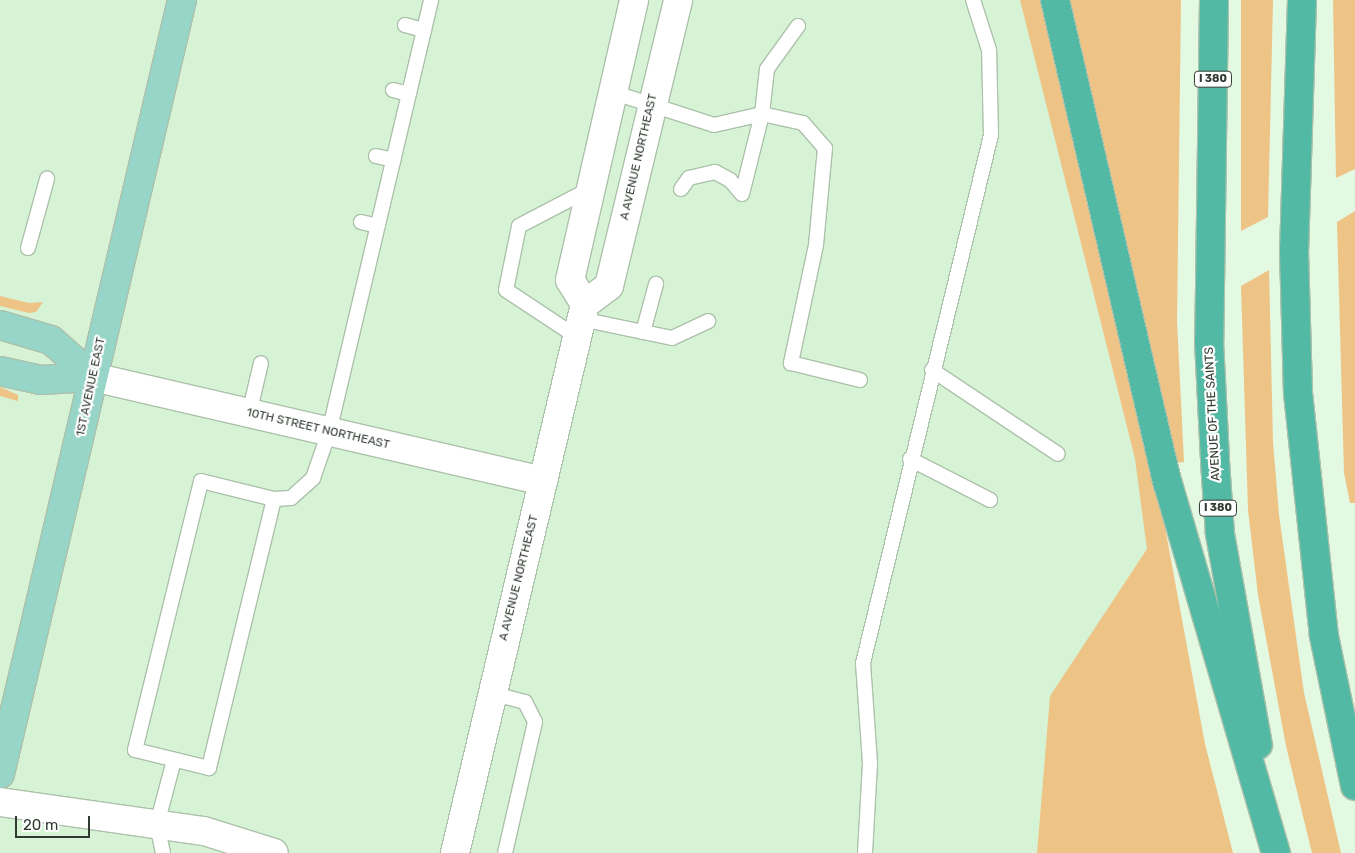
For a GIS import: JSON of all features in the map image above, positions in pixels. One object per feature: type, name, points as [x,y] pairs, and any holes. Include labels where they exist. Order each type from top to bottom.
[{"type":"highway","points":[[1055,0],[1168,484],[1276,853]]},
{"type":"highway","name":"AVENUE OF THE SAINTS","points":[[1214,0],[1209,341],[1220,534],[1276,853]]},
{"type":"highway","points":[[1302,0],[1294,250],[1298,393],[1324,636],[1355,786]]},
{"type":"main road","name":"1ST AVENUE EAST","points":[[0,774],[182,0]]},
{"type":"main road","points":[[0,325],[51,340],[93,378]]},
{"type":"main road","points":[[0,371],[41,380],[93,378]]},
{"type":"street","points":[[581,320],[570,280],[634,0]]},
{"type":"street","name":"A AVENUE NORTHEAST","points":[[455,853],[491,692],[581,320],[608,286],[678,0]]},
{"type":"street","name":"10TH STREET NORTHEAST","points":[[93,378],[543,481]]},
{"type":"street","points":[[0,802],[204,831],[274,853]]},
{"type":"lane","points":[[274,499],[209,768],[135,750],[201,481],[274,499],[291,498],[313,478],[329,432],[431,0]]},
{"type":"lane","points":[[866,853],[870,763],[864,663],[910,459],[991,135],[989,50],[973,0]]},
{"type":"lane","points":[[405,25],[424,30]]},
{"type":"lane","points":[[681,189],[690,178],[715,172],[730,180],[742,194],[762,114],[767,69],[798,26]]},
{"type":"lane","points":[[393,90],[409,94]]},
{"type":"lane","points":[[612,92],[714,125],[762,114],[803,123],[826,148],[816,246],[791,363],[860,380]]},
{"type":"lane","points":[[376,156],[394,160]]},
{"type":"lane","points":[[28,248],[47,179]]},
{"type":"lane","points":[[591,188],[519,226],[506,290],[581,320],[672,338],[708,321]]},
{"type":"lane","points":[[361,222],[378,226]]},
{"type":"lane","points":[[644,332],[656,284]]},
{"type":"lane","points":[[249,414],[261,363]]},
{"type":"lane","points":[[932,370],[1058,454]]},
{"type":"lane","points":[[910,459],[990,500]]},
{"type":"lane","points":[[491,692],[525,702],[535,722],[505,853]]},
{"type":"lane","points":[[163,853],[157,824],[174,760]]},
{"type":"shaded area","points":[[0,0],[1020,0],[1135,459],[1196,853],[0,853]]},
{"type":"shaded area","points":[[1020,0],[1041,0],[1160,500],[1205,744],[1233,853],[1037,853],[1050,696],[1147,549],[1135,459]]},
{"type":"shaded area","points":[[1068,0],[1181,0],[1177,322],[1184,462],[1175,463]]},
{"type":"shaded area","points":[[1241,0],[1273,0],[1268,217],[1241,231]]},
{"type":"shaded area","points":[[1333,0],[1355,0],[1355,169],[1336,178]]},
{"type":"shaded area","points":[[1355,211],[1355,503],[1350,503],[1344,473],[1337,222]]},
{"type":"shaded area","points":[[1269,270],[1273,442],[1279,515],[1304,693],[1341,853],[1312,853],[1286,746],[1258,595],[1248,510],[1241,286]]},
{"type":"shaded area","points":[[0,296],[29,303],[43,302],[36,312],[29,313],[0,306]]},
{"type":"shaded area","points":[[0,387],[18,395],[18,401],[0,396]]}]
